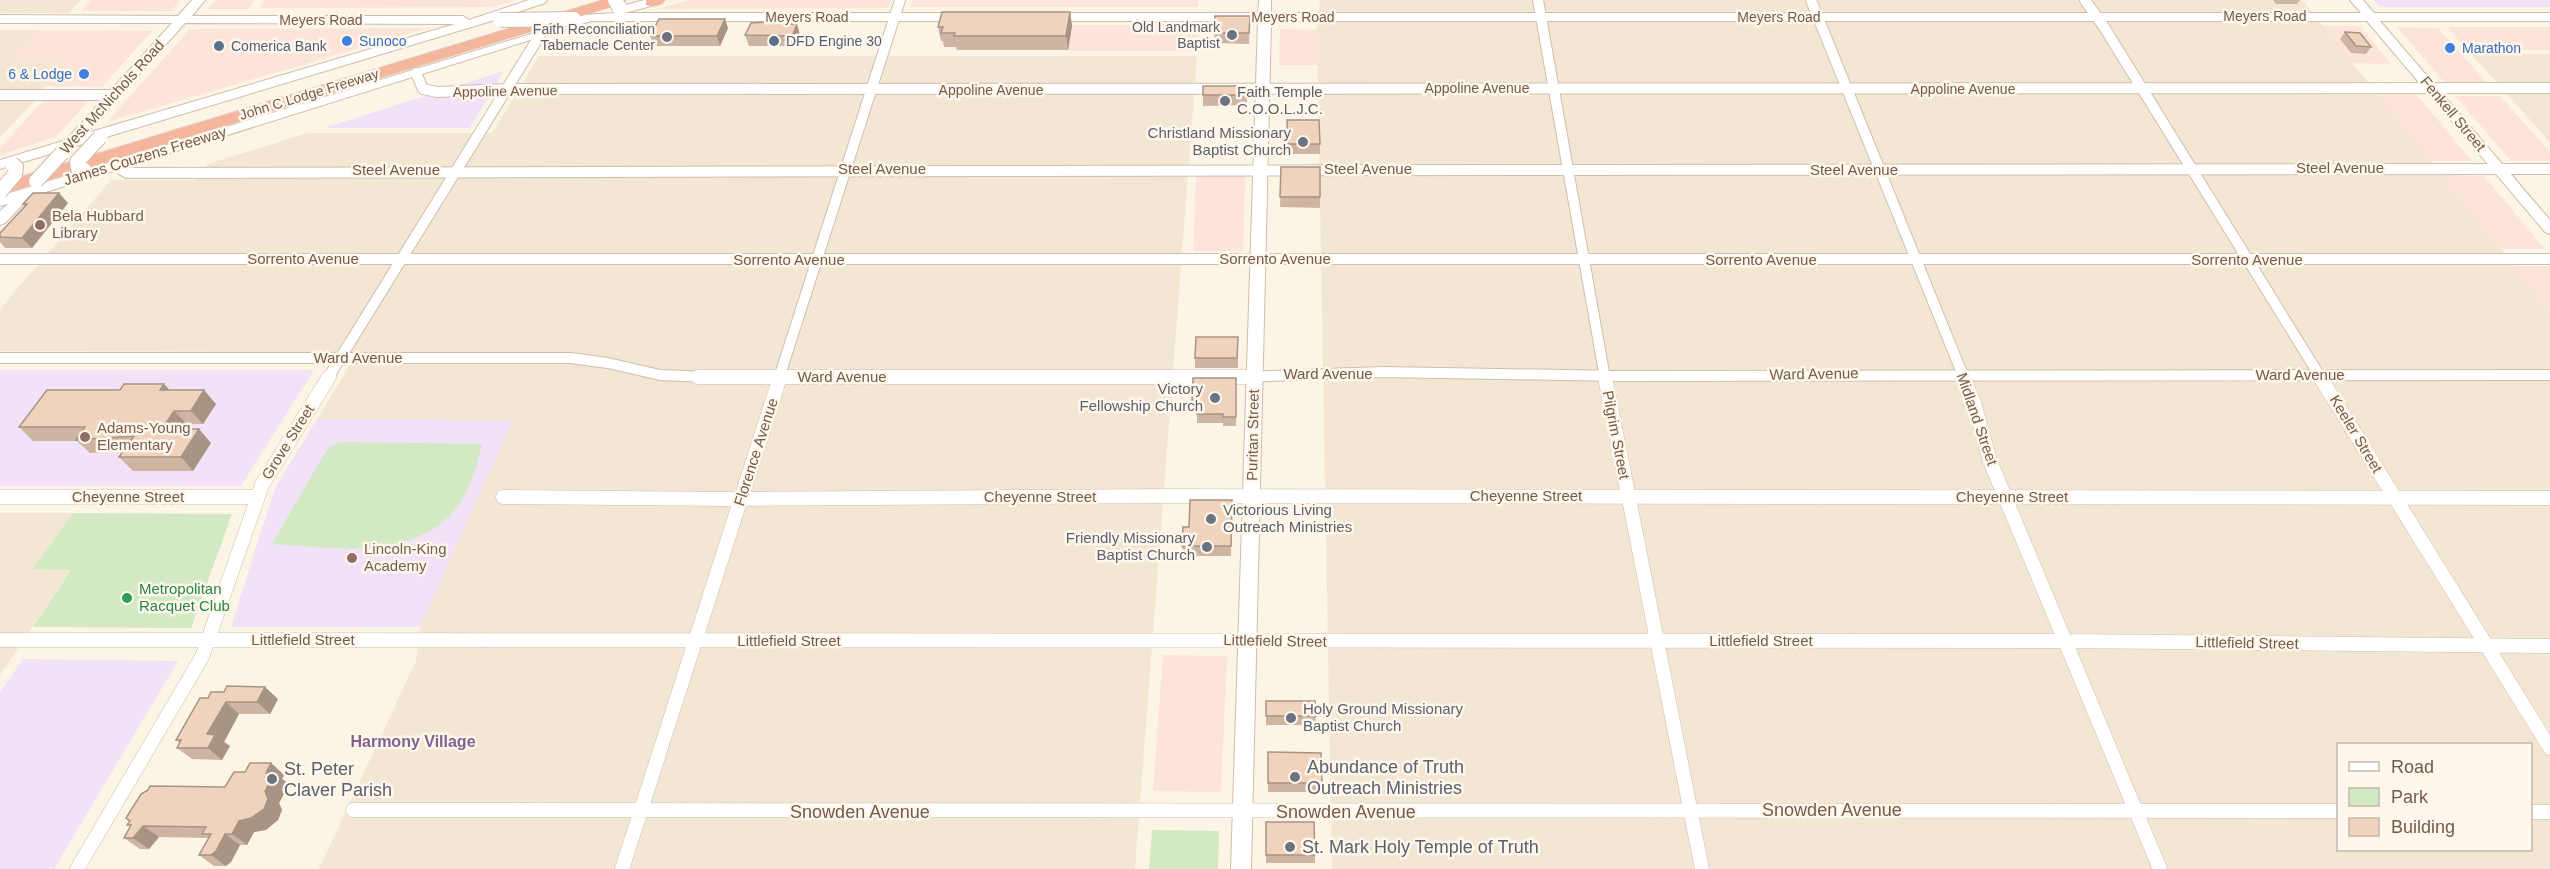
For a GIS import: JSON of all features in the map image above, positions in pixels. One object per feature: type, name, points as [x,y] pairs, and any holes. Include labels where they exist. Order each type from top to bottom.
[{"type":"highway","name":"John C Lodge Freeway","points":[[4,167],[585,0]]},
{"type":"highway","name":"John C Lodge Freeway","points":[[0,190],[619,4]]},
{"type":"street","name":"West McNichols Road","points":[[0,220],[199,0]]},
{"type":"street","points":[[4,167],[66,148],[114,129],[484,20],[541,0]]},
{"type":"street","name":"Florence Avenue","points":[[622,869],[900,0]]},
{"type":"street","name":"Puritan Street","points":[[1241,869],[1264,0]]},
{"type":"street","name":"Pilgrim Street","points":[[1538,0],[1605,376],[1702,869]]},
{"type":"street","name":"Midland Street","points":[[1811,0],[1974,403],[1990,461],[2007,497],[2160,869]]},
{"type":"street","name":"Keeler Street","points":[[2085,0],[2321,375],[2550,748]]},
{"type":"street","name":"Fenkell Street","points":[[2356,0],[2550,229]]},
{"type":"street","points":[[600,17],[619,4],[656,1]]},
{"type":"street","name":"Meyers Road","points":[[1037,17],[2370,15],[2550,17]]},
{"type":"street","name":"James Couzens Freeway","points":[[0,201],[91,170],[121,163],[600,17]]},
{"type":"street","name":"Meyers Road","points":[[0,20],[978,17]]},
{"type":"street","name":"Grove Street","points":[[77,869],[201,660],[262,484],[540,35]]},
{"type":"street","name":"Appoline Avenue","points":[[416,73],[423,89],[428,92],[507,89],[870,91],[2550,88]]},
{"type":"street","points":[[0,95],[114,95]]},
{"type":"street","points":[[91,170],[78,168],[77,162],[100,137],[114,129]]},
{"type":"street","name":"Steel Avenue","points":[[121,163],[122,170],[127,172],[846,169],[1568,171],[2550,169]]},
{"type":"street","points":[[0,190],[15,174],[16,167],[4,167]]},
{"type":"street","name":"Sorrento Avenue","points":[[0,259],[2550,259]]},
{"type":"street","name":"Ward Avenue","points":[[0,358],[572,358],[608,363],[660,375],[780,377],[1255,376],[1331,373],[1605,376],[1961,373],[2550,375]]},
{"type":"street","name":"Cheyenne Street","points":[[502,497],[740,499],[1252,496],[2550,498]]},
{"type":"street","name":"Cheyenne Street","points":[[0,497],[257,497]]},
{"type":"street","name":"Littlefield Street","points":[[0,640],[2066,641],[2550,645]]},
{"type":"street","name":"Snowden Avenue","points":[[353,810],[640,812],[2337,811]]},
{"type":"street","points":[[2532,812],[2550,812]]},
{"type":"shaded area","points":[[0,0],[81,0],[68,13],[0,13]]},
{"type":"shaded area","points":[[91,0],[181,0],[171,11],[81,11]]},
{"type":"shaded area","points":[[216,0],[255,0],[248,9],[208,9]]},
{"type":"shaded area","points":[[266,0],[516,0],[493,7],[259,8]]},
{"type":"shaded area","points":[[690,0],[891,0],[888,8],[658,9]]},
{"type":"shaded area","points":[[912,0],[1198,0],[1198,7],[910,7]]},
{"type":"shaded area","points":[[1320,0],[2302,0],[2550,313],[2550,869],[1332,869],[1317,30]]},
{"type":"shaded area","points":[[2374,0],[2550,0],[2550,7],[2380,7]]},
{"type":"shaded area","points":[[1072,25],[1200,25],[1197,51],[1068,51]]},
{"type":"shaded area","points":[[2322,26],[2360,26],[2391,64],[2352,63]]},
{"type":"shaded area","points":[[2397,27],[2438,28],[2487,83],[2444,82]]},
{"type":"shaded area","points":[[2447,27],[2550,27],[2550,50],[2467,50]]},
{"type":"shaded area","points":[[427,28],[332,56],[107,122],[190,29]]},
{"type":"shaded area","points":[[1280,29],[1317,30],[1318,65],[1279,65]]},
{"type":"shaded area","points":[[0,30],[39,30],[8,61],[68,62],[0,137]]},
{"type":"shaded area","points":[[39,30],[152,31],[102,87],[45,86],[67,62],[7,61]]},
{"type":"shaded area","points":[[2471,54],[2550,54],[2550,142]]},
{"type":"shaded area","points":[[539,56],[1197,56],[1135,869],[319,869],[416,661],[420,627],[513,420],[317,419],[358,352],[0,351],[0,309],[111,180],[195,180],[208,164],[308,133],[492,133]]},
{"type":"shaded area","points":[[504,71],[470,128],[324,128]]},
{"type":"shaded area","points":[[2377,95],[2417,95],[2472,161],[2430,161]]},
{"type":"shaded area","points":[[2455,96],[2500,96],[2550,152],[2550,161],[2511,161]]},
{"type":"shaded area","points":[[44,100],[89,100],[56,137],[0,155],[0,148]]},
{"type":"shaded area","points":[[2442,175],[2484,176],[2545,249],[2501,249]]},
{"type":"shaded area","points":[[1196,176],[1245,176],[1243,251],[1193,251]]},
{"type":"shaded area","points":[[2512,266],[2550,266],[2550,313]]},
{"type":"shaded area","points":[[0,370],[314,370],[241,486],[0,486]]},
{"type":"shaded area","name":"Lincoln-King Academy","points":[[317,419],[513,420],[420,627],[231,627],[275,488]]},
{"type":"shaded area","points":[[0,513],[73,513],[33,569],[71,569],[0,675]]},
{"type":"shaded area","points":[[1163,655],[1227,656],[1221,792],[1153,791]]},
{"type":"shaded area","points":[[23,659],[178,661],[54,869],[0,869],[0,692]]},
{"type":"green space","points":[[338,442],[482,444],[471,482],[460,503],[443,522],[422,535],[399,543],[374,547],[321,548],[272,544],[326,451]]},
{"type":"green space","name":"Metropolitan Racquet Club","points":[[73,513],[232,514],[191,628],[33,627],[71,570],[33,569]]},
{"type":"green space","points":[[1152,830],[1219,831],[1218,869],[1149,869]]},
{"type":"building","points":[[942,12],[1070,12],[1066,36],[954,36],[955,33],[941,33],[943,27],[938,27]]},
{"type":"building","points":[[1215,16],[1250,16],[1249,33],[1214,33]]},
{"type":"building","points":[[659,19],[725,19],[717,36],[650,36]]},
{"type":"building","points":[[786,21],[785,24],[797,24],[792,36],[745,35],[751,23]]},
{"type":"building","points":[[2345,32],[2360,33],[2371,47],[2356,46]]},
{"type":"building","points":[[1203,86],[1247,86],[1247,95],[1203,95]]},
{"type":"building","points":[[1287,120],[1319,120],[1320,144],[1288,144]]},
{"type":"building","points":[[1281,167],[1320,167],[1320,197],[1280,197]]},
{"type":"building","points":[[33,193],[59,193],[22,238],[0,237],[0,233],[27,204],[23,204]]},
{"type":"building","points":[[1196,337],[1238,337],[1237,358],[1195,358]]},
{"type":"building","points":[[1193,378],[1236,378],[1236,417],[1223,417],[1223,414],[1197,414],[1197,399],[1192,400]]},
{"type":"building","points":[[124,384],[164,384],[160,390],[204,390],[191,411],[174,411],[162,429],[199,429],[181,457],[119,457],[134,436],[76,440],[85,427],[19,427],[47,390],[120,390]]},
{"type":"building","points":[[1190,500],[1232,500],[1231,546],[1182,546],[1183,527],[1189,527]]},
{"type":"building","points":[[227,686],[265,687],[257,702],[226,702],[207,734],[215,735],[208,748],[177,748],[181,740],[176,740],[200,698],[208,698],[211,692],[224,692]]},
{"type":"building","points":[[1266,701],[1315,701],[1316,716],[1266,716]]},
{"type":"building","name":"Abundance of Truth Outreach Ministries","points":[[1268,752],[1321,753],[1322,783],[1268,783]]},
{"type":"building","points":[[250,763],[271,763],[266,773],[275,773],[265,791],[268,799],[264,809],[251,818],[239,821],[232,834],[225,834],[216,851],[211,855],[199,855],[211,834],[202,834],[206,827],[143,826],[133,838],[124,838],[131,825],[127,825],[130,821],[126,818],[141,794],[150,786],[225,787],[234,772],[245,772]]},
{"type":"building","name":"St. Mark Holy Temple of Truth","points":[[1266,822],[1314,822],[1315,855],[1266,855]]},
{"type":"place","name":"Old Landmark Baptist","points":[[1232,35]]},
{"type":"place","name":"Faith Reconciliation Tabernacle Center","points":[[667,37]]},
{"type":"place","name":"Sunoco","points":[[347,41]]},
{"type":"place","name":"DFD Engine 30","points":[[774,41]]},
{"type":"place","name":"Comerica Bank","points":[[219,46]]},
{"type":"place","name":"Marathon","points":[[2450,48]]},
{"type":"place","name":"6 & Lodge","points":[[84,74]]},
{"type":"place","name":"Faith Temple C.O.O.L.J.C.","points":[[1225,101]]},
{"type":"place","name":"Christland Missionary Baptist Church","points":[[1303,142]]},
{"type":"place","name":"Bela Hubbard Library","points":[[40,225]]},
{"type":"place","name":"Victory Fellowship Church","points":[[1215,398]]},
{"type":"place","name":"Adams-Young Elementary","points":[[85,437]]},
{"type":"place","name":"Victorious Living Outreach Ministries","points":[[1211,519]]},
{"type":"place","name":"Friendly Missionary Baptist Church","points":[[1207,547]]},
{"type":"place","name":"Lincoln-King Academy","points":[[352,558]]},
{"type":"place","name":"Metropolitan Racquet Club","points":[[127,598]]},
{"type":"place","name":"Holy Ground Missionary Baptist Church","points":[[1291,718]]},
{"type":"place","name":"Abundance of Truth Outreach Ministries","points":[[1295,777]]},
{"type":"place","name":"St. Peter Claver Parish","points":[[272,779]]},
{"type":"place","name":"St. Mark Holy Temple of Truth","points":[[1290,847]]},
{"type":"district","name":"Harmony Village","points":[[413,741]]}]
